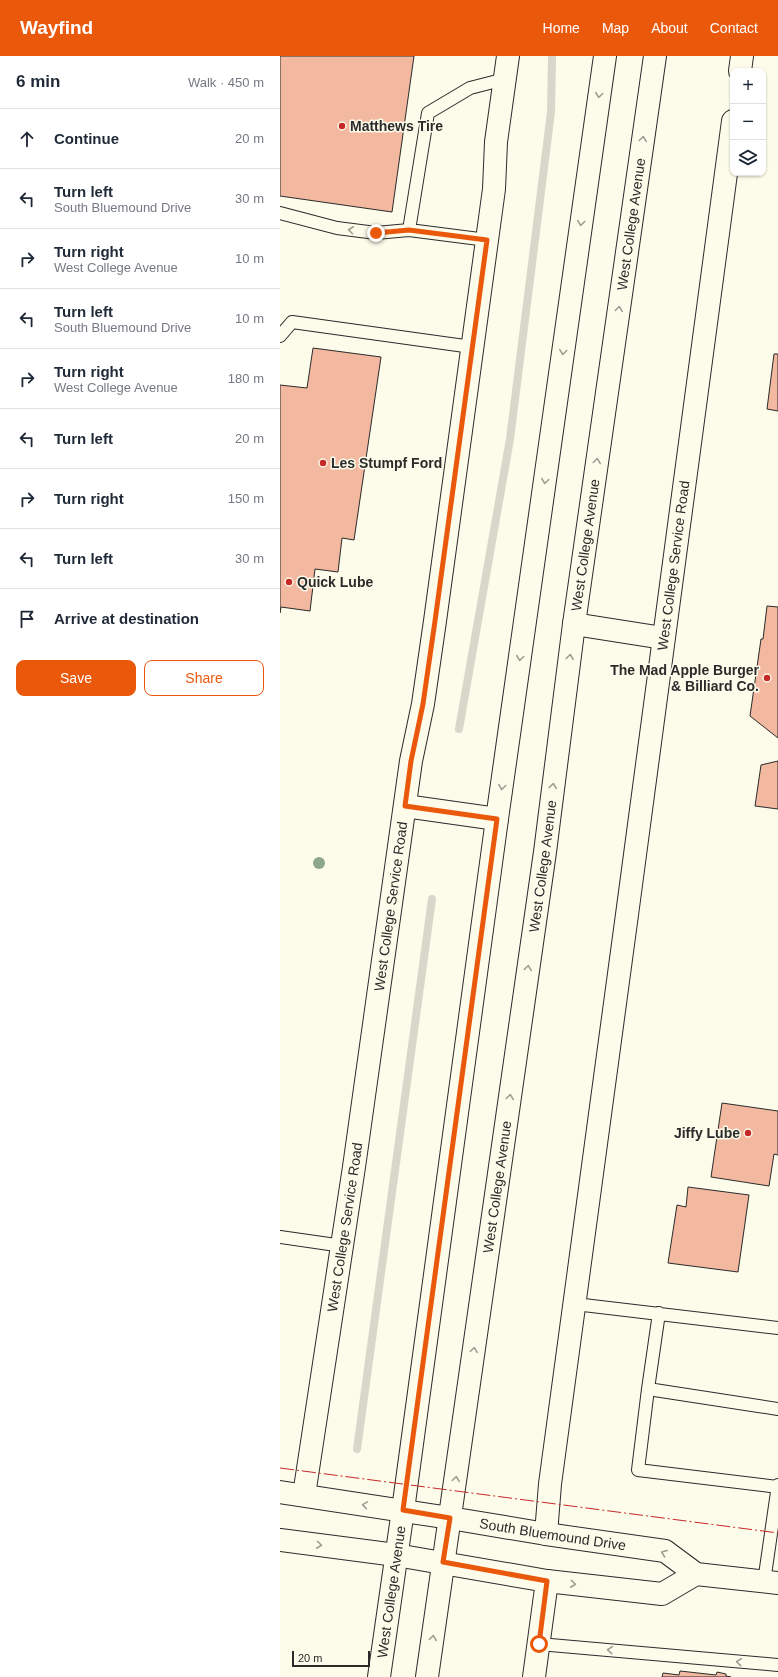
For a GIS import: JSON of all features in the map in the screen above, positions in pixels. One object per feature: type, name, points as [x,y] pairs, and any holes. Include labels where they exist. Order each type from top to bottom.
[{"type":"main road","name":"West College Service Road","points":[[304,1495],[343,1246],[411,761],[423,704],[494,189],[496,142],[508,56]]},
{"type":"main road","name":"West College Avenue","points":[[379,1677],[604,56]]},
{"type":"main road","name":"West College Avenue","points":[[427,1677],[545,852],[574,624],[655,56]]},
{"type":"main road","points":[[740,68],[742,56]]},
{"type":"main road","name":"West College Service Road","points":[[546,1534],[550,1484],[610,1053],[663,638],[730,140]]},
{"type":"main road","points":[[574,624],[663,638]]},
{"type":"main road","points":[[405,806],[497,819]]},
{"type":"main road","name":"South Bluemound Drive","points":[[280,1492],[403,1510],[546,1534],[665,1551],[696,1574],[771,1582]]},
{"type":"main road","points":[[280,1540],[443,1562],[547,1581],[662,1594],[696,1574]]},
{"type":"main road","points":[[534,1677],[547,1581]]},
{"type":"lane","points":[[409,230],[428,113],[470,88],[505,79]]},
{"type":"lane","points":[[280,213],[337,228],[376,233],[409,230],[487,240]]},
{"type":"lane","points":[[280,336],[292,322],[472,347]]},
{"type":"lane","points":[[280,1237],[343,1246]]},
{"type":"lane","points":[[575,1304],[778,1328]]},
{"type":"lane","points":[[659,1313],[638,1470],[778,1486],[771,1582]]},
{"type":"lane","points":[[648,1389],[778,1409]]},
{"type":"lane","points":[[539,1644],[778,1665]]},
{"type":"building","name":"Matthews Tire","points":[[280,56],[414,56],[392,212],[280,196]]},
{"type":"building","name":"Les Stumpf Ford","points":[[313,348],[381,357],[354,540],[342,538],[338,572],[315,569],[310,611],[281,607],[280,613],[280,385],[307,388]]},
{"type":"building","points":[[774,354],[778,354],[778,411],[767,409]]},
{"type":"building","name":"The Mad Apple Burger & Billiard Co.","points":[[767,606],[778,607],[778,738],[750,716]]},
{"type":"building","points":[[778,761],[778,809],[755,806],[761,765]]},
{"type":"building","name":"Jiffy Lube","points":[[722,1103],[778,1111],[778,1155],[774,1154],[769,1186],[711,1177]]},
{"type":"building","points":[[688,1187],[749,1195],[738,1272],[668,1263],[677,1205],[686,1207]]},
{"type":"building","points":[[680,1671],[716,1675],[717,1672],[731,1677],[662,1677],[663,1673],[679,1675]]},
{"type":"waterway","points":[[459,729],[510,439],[551,112],[552,56]]},
{"type":"waterway","points":[[357,1449],[432,899]]},
{"type":"power","points":[[280,1468],[778,1533]]},
{"type":"place","name":"Matthews Tire","points":[[342,126]]},
{"type":"place","name":"Les Stumpf Ford","points":[[323,463]]},
{"type":"place","name":"Quick Lube","points":[[289,582]]},
{"type":"place","name":"The Mad Apple Burger & Billiard Co.","points":[[767,678]]},
{"type":"place","name":"Jiffy Lube","points":[[748,1133]]},
{"type":"route","points":[[376,233],[409,230],[487,240],[423,704],[411,761],[405,806],[497,819],[403,1510],[450,1518],[443,1562],[547,1581],[539,1644]]}]
